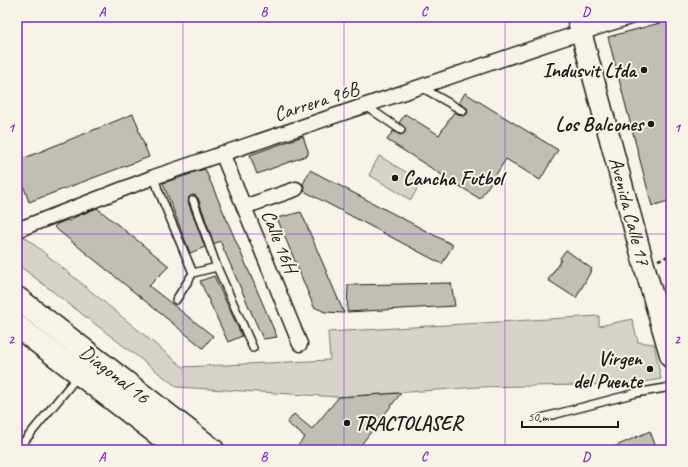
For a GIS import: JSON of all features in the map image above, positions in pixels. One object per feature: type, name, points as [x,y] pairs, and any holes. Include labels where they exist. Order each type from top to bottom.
[{"type":"main road","name":"Avenida Calle 17","points":[[579,25],[644,265],[663,320],[671,358]]},
{"type":"main road","name":"Diagonal 16","points":[[17,298],[213,450]]},
{"type":"main road","name":"Diagonal 16","points":[[17,326],[80,374],[170,448]]},
{"type":"street","name":"Carrera 96B","points":[[17,230],[154,177],[421,87],[579,25],[630,17]]},
{"type":"street","name":"Calle 16H","points":[[222,153],[300,344]]},
{"type":"street","points":[[244,206],[296,189]]},
{"type":"lane","points":[[421,87],[462,110]]},
{"type":"lane","points":[[366,106],[401,130]]},
{"type":"lane","points":[[154,177],[193,274]]},
{"type":"lane","points":[[193,200],[217,267],[253,348]]},
{"type":"lane","points":[[176,300],[193,274],[217,267]]},
{"type":"lane","points":[[17,450],[80,374]]},
{"type":"lane","points":[[541,418],[636,393],[671,387]]},
{"type":"path","points":[[656,261],[671,255]]},
{"type":"shaded area","name":"Cancha Futbol","points":[[379,156],[421,181],[411,200],[369,175]]},
{"type":"shaded area","points":[[25,237],[183,367],[330,360],[328,332],[599,316],[599,326],[632,319],[638,342],[654,344],[661,379],[633,384],[478,387],[339,397],[177,387],[17,264],[17,240]]},
{"type":"building","name":"Indusvit Ltda","points":[[671,20],[671,200],[652,206],[608,37]]},
{"type":"building","points":[[465,93],[558,150],[540,180],[506,159],[480,199],[387,140],[393,131],[400,135],[405,132],[405,128],[399,123],[405,114],[439,135],[454,112],[463,116],[467,114],[467,108],[459,103]]},
{"type":"building","points":[[133,114],[149,157],[29,202],[20,176],[17,177],[17,161]]},
{"type":"building","points":[[303,136],[308,155],[257,174],[250,155]]},
{"type":"building","points":[[205,169],[277,337],[263,339],[220,241],[214,244],[198,198],[194,195],[189,197],[188,202],[205,247],[190,253],[163,183]]},
{"type":"building","points":[[310,170],[453,245],[442,264],[304,191],[303,184]]},
{"type":"building","points":[[97,208],[169,266],[149,286],[213,336],[203,348],[54,227],[57,224],[67,220],[69,221]]},
{"type":"building","points":[[301,212],[344,313],[325,312],[314,307],[277,218]]},
{"type":"building","points":[[566,250],[592,269],[576,298],[548,280]]},
{"type":"building","points":[[214,276],[242,336],[228,342],[200,281]]},
{"type":"building","points":[[451,283],[455,306],[347,312],[348,285]]},
{"type":"building","name":"TRACTOLASER","points":[[401,393],[357,450],[294,450],[305,437],[287,423],[294,414],[312,429],[339,397]]},
{"type":"building","points":[[650,431],[657,450],[607,450]]},
{"type":"place","name":"Indusvit Ltda","points":[[644,70]]},
{"type":"place","name":"Los Balcones","points":[[651,124]]},
{"type":"place","name":"Cancha Futbol","points":[[395,178]]},
{"type":"place","name":"Virgen del Puente","points":[[650,369]]},
{"type":"place","name":"TRACTOLASER","points":[[347,423]]}]
